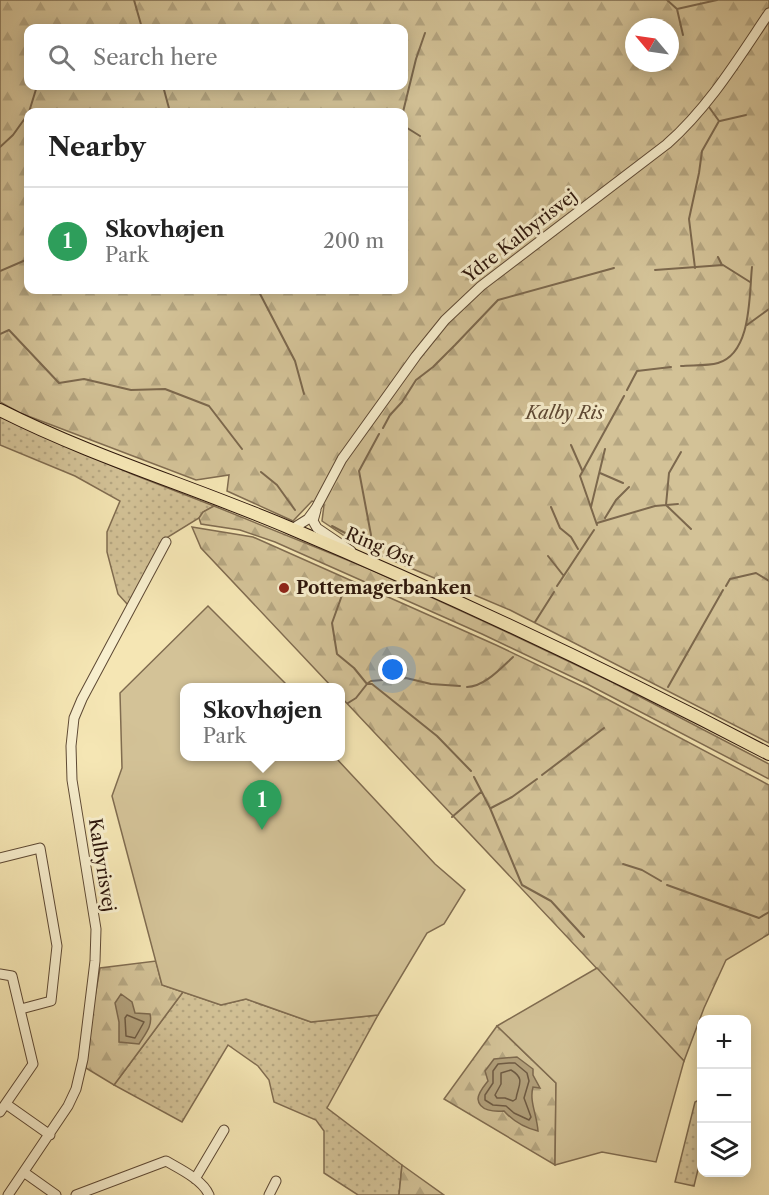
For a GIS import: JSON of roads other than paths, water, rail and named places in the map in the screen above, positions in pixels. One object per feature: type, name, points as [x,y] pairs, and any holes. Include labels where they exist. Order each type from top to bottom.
[{"type":"main road","name":"Ring Øst","points":[[0,410],[78,446],[292,529],[517,628],[769,754]]},
{"type":"street","name":"Ydre Kalbyrisvej","points":[[292,529],[308,519],[348,451],[416,356],[445,320],[481,286],[684,130],[715,92],[769,13]]},
{"type":"street","points":[[316,508],[313,521],[317,528],[342,543],[358,557]]},
{"type":"street","name":"Kalbyrisvej","points":[[8,1195],[68,1106],[76,1089],[80,1072],[95,961],[96,929],[72,780],[71,746],[74,718],[166,542]]},
{"type":"street","points":[[0,858],[40,848],[57,946],[51,1001],[21,1009]]},
{"type":"street","points":[[0,974],[12,976],[33,1064],[3,1108],[50,1135]]},
{"type":"street","points":[[195,1179],[224,1130]]},
{"type":"street","points":[[76,1195],[166,1161],[195,1179],[206,1188],[208,1195]]},
{"type":"street","points":[[25,1173],[56,1195]]},
{"type":"street","points":[[269,1195],[276,1181]]},
{"type":"water","points":[[121,994],[132,1002],[135,1013],[150,1014],[149,1026],[139,1044],[119,1042],[119,1022],[115,1003]]},
{"type":"water","points":[[517,1057],[533,1069],[533,1075],[540,1088],[533,1087],[532,1092],[538,1131],[520,1124],[504,1111],[488,1110],[479,1103],[479,1094],[488,1081],[485,1071],[494,1059]]},
{"type":"waterway","points":[[134,0],[141,24]]},
{"type":"waterway","points":[[667,0],[677,9],[683,35]]},
{"type":"waterway","points":[[677,9],[717,0]]},
{"type":"waterway","points":[[404,108],[425,33]]},
{"type":"waterway","points":[[30,108],[36,90]]},
{"type":"waterway","points":[[164,90],[169,108]]},
{"type":"waterway","points":[[695,268],[689,219],[702,151],[719,121],[709,107]]},
{"type":"waterway","points":[[720,121],[746,115]]},
{"type":"waterway","points":[[0,147],[13,135],[24,120]]},
{"type":"waterway","points":[[408,128],[420,136]]},
{"type":"waterway","points":[[718,257],[722,265]]},
{"type":"waterway","points":[[0,271],[24,261]]},
{"type":"waterway","points":[[655,270],[723,265],[750,282]]},
{"type":"waterway","points":[[681,366],[718,363],[729,357],[737,348],[747,322],[752,267]]},
{"type":"waterway","points":[[383,428],[416,380],[433,367],[498,300],[614,268]]},
{"type":"waterway","points":[[260,294],[295,361],[304,394]]},
{"type":"waterway","points":[[747,325],[769,309]]},
{"type":"waterway","points":[[0,334],[9,330],[59,383],[84,379],[131,390],[165,389],[209,406],[242,449]]},
{"type":"waterway","points":[[627,390],[637,371],[671,367]]},
{"type":"waterway","points":[[597,525],[580,476],[624,396]]},
{"type":"waterway","points":[[366,547],[371,535],[359,471],[379,434]]},
{"type":"waterway","points":[[571,445],[582,470]]},
{"type":"waterway","points":[[591,507],[605,449]]},
{"type":"waterway","points":[[681,452],[669,473],[666,505],[691,529]]},
{"type":"waterway","points":[[261,472],[277,485],[295,510]]},
{"type":"waterway","points":[[600,473],[623,483]]},
{"type":"waterway","points":[[605,518],[616,500],[629,487]]},
{"type":"waterway","points":[[597,523],[655,506],[678,504]]},
{"type":"waterway","points":[[551,507],[560,528],[571,537],[578,549]]},
{"type":"waterway","points":[[332,526],[366,544]]},
{"type":"waterway","points":[[557,586],[594,530]]},
{"type":"waterway","points":[[548,556],[563,575]]},
{"type":"waterway","points":[[726,586],[730,579],[756,573],[769,581]]},
{"type":"waterway","points":[[346,584],[332,623],[337,654],[354,668],[367,684],[356,698],[348,703]]},
{"type":"waterway","points":[[668,687],[723,590]]},
{"type":"waterway","points":[[535,622],[554,592]]},
{"type":"waterway","points":[[467,687],[480,684],[513,657]]},
{"type":"waterway","points":[[368,683],[406,678],[431,684],[460,686]]},
{"type":"waterway","points":[[367,684],[372,684],[437,736],[471,771]]},
{"type":"waterway","points":[[542,775],[604,728]]},
{"type":"waterway","points":[[474,777],[490,808],[522,885],[551,901],[584,937]]},
{"type":"waterway","points":[[491,808],[512,797],[537,779]]},
{"type":"waterway","points":[[452,817],[481,792]]},
{"type":"waterway","points":[[623,864],[642,870],[661,881]]},
{"type":"waterway","points":[[667,885],[759,918],[769,912]]},
{"type":"place","name":"Pottemagerbanken","points":[[284,588]]},
{"type":"place","name":"Skovhøjen","points":[[262,830]]},
{"type":"park label","name":"Kalby Ris","points":[[565,413]]}]
